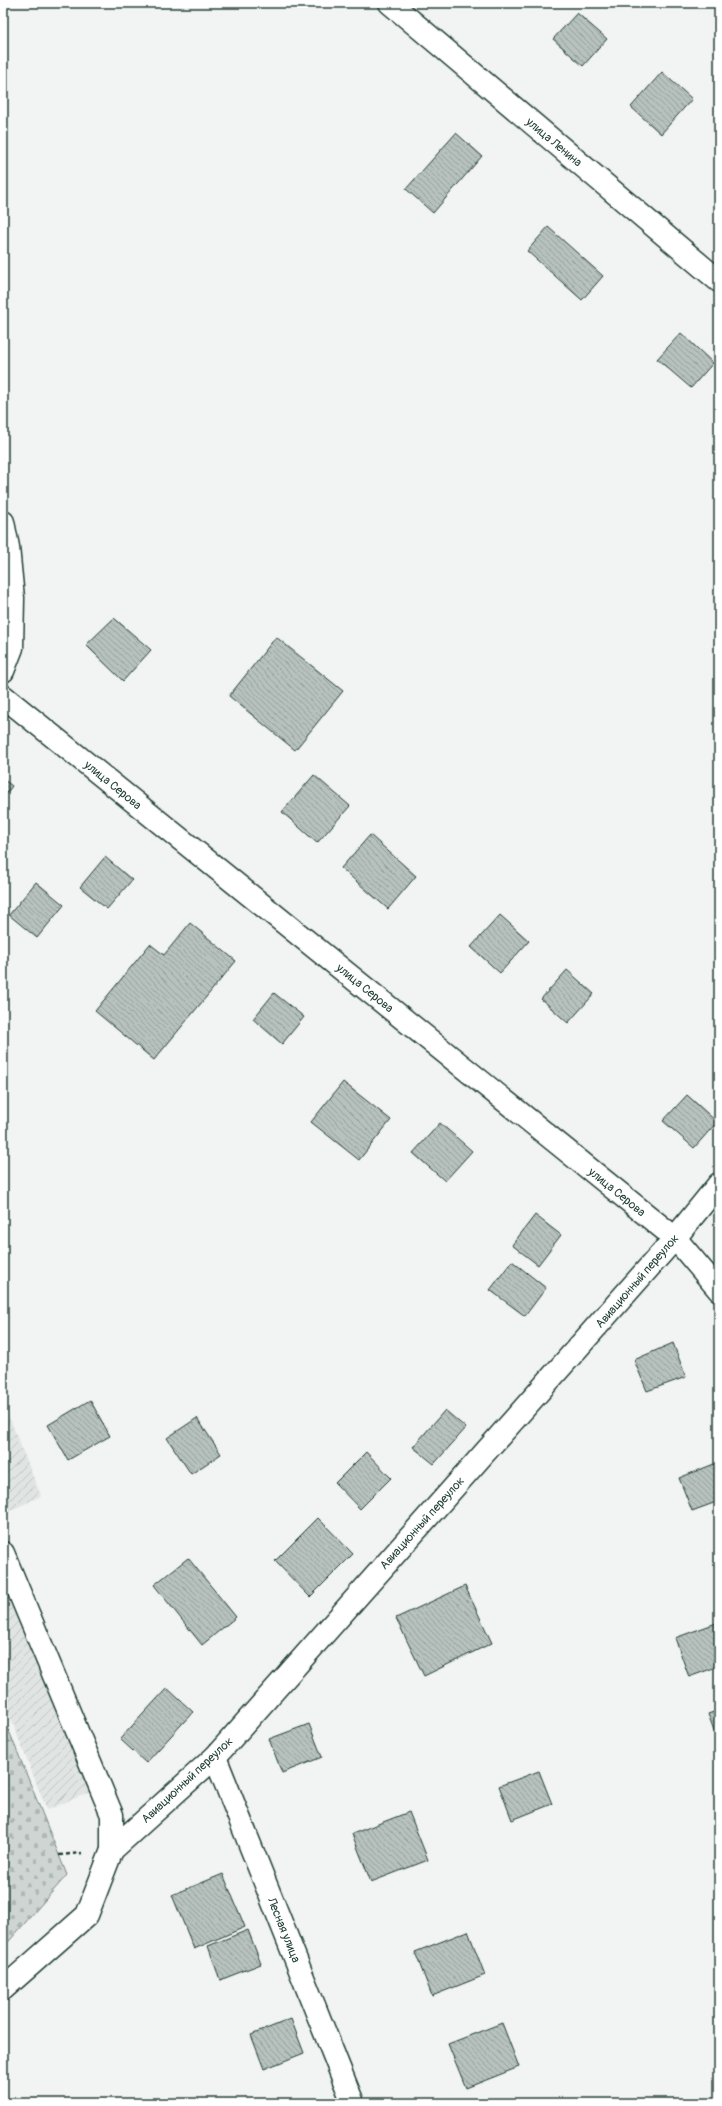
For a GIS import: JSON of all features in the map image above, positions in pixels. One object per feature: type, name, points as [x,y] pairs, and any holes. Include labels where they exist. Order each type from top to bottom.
[{"type":"street","name":"улица Ленина","points":[[390,3],[719,281]]},
{"type":"street","points":[[3,522],[5,548],[13,598],[12,648],[3,671]]},
{"type":"street","name":"улица Серова","points":[[3,696],[675,1238],[719,1290]]},
{"type":"street","name":"Авиационный переулок","points":[[112,1850],[215,1757],[675,1238],[719,1184]]},
{"type":"street","points":[[3,1553],[112,1815],[112,1850],[87,1915],[3,1989]]},
{"type":"street","name":"Лесная улица","points":[[215,1757],[353,2103]]},
{"type":"shaded area","points":[[3,1402],[41,1496],[3,1514]]},
{"type":"shaded area","points":[[3,1581],[90,1792],[47,1810],[3,1699]]},
{"type":"green space","points":[[3,1716],[67,1875],[3,1948]]},
{"type":"building","points":[[577,13],[607,39],[583,66],[553,39]]},
{"type":"building","points":[[662,72],[692,99],[661,134],[631,107]]},
{"type":"building","points":[[456,133],[482,156],[433,213],[406,189]]},
{"type":"building","points":[[548,227],[603,276],[582,300],[527,251]]},
{"type":"building","points":[[681,333],[713,363],[691,388],[657,359]]},
{"type":"building","points":[[114,618],[151,650],[123,681],[86,645]]},
{"type":"building","points":[[276,637],[343,691],[295,750],[229,696]]},
{"type":"building","points":[[314,775],[350,806],[317,843],[282,812]]},
{"type":"building","points":[[3,779],[12,786],[3,798]]},
{"type":"building","points":[[370,835],[416,876],[388,909],[341,868]]},
{"type":"building","points":[[105,857],[132,880],[107,909],[80,887]]},
{"type":"building","points":[[36,882],[64,905],[37,938],[9,915]]},
{"type":"building","points":[[500,915],[529,941],[500,973],[471,947]]},
{"type":"building","points":[[190,923],[236,961],[154,1060],[95,1011],[150,944],[164,955]]},
{"type":"building","points":[[567,970],[594,994],[568,1023],[541,999]]},
{"type":"building","points":[[274,993],[304,1017],[282,1044],[253,1019]]},
{"type":"building","points":[[343,1082],[391,1120],[359,1160],[311,1122]]},
{"type":"building","points":[[687,1095],[717,1122],[694,1148],[663,1121]]},
{"type":"building","points":[[440,1123],[472,1151],[445,1181],[413,1153]]},
{"type":"building","points":[[535,1215],[561,1235],[538,1265],[512,1245]]},
{"type":"building","points":[[512,1261],[546,1288],[525,1316],[490,1290]]},
{"type":"building","points":[[673,1343],[686,1377],[647,1391],[634,1360]]},
{"type":"building","points":[[90,1400],[110,1436],[68,1460],[48,1425]]},
{"type":"building","points":[[445,1410],[466,1428],[434,1464],[413,1447]]},
{"type":"building","points":[[197,1418],[221,1454],[191,1474],[167,1438]]},
{"type":"building","points":[[366,1452],[391,1478],[360,1509],[335,1483]]},
{"type":"building","points":[[719,1462],[719,1501],[692,1511],[679,1478]]},
{"type":"building","points":[[318,1518],[353,1554],[310,1597],[275,1561]]},
{"type":"building","points":[[188,1558],[236,1617],[202,1645],[154,1585]]},
{"type":"building","points":[[465,1586],[492,1643],[424,1676],[396,1618]]},
{"type":"building","points":[[719,1622],[719,1666],[689,1677],[675,1638]]},
{"type":"building","points":[[167,1688],[193,1712],[146,1763],[120,1739]]},
{"type":"building","points":[[719,1710],[719,1744],[708,1714]]},
{"type":"building","points":[[309,1724],[322,1757],[282,1773],[269,1739]]},
{"type":"building","points":[[539,1771],[552,1804],[512,1820],[499,1786]]},
{"type":"building","points":[[409,1812],[428,1860],[371,1882],[352,1834]]},
{"type":"building","points":[[223,1874],[245,1927],[194,1949],[172,1895]]},
{"type":"building","points":[[248,1930],[261,1964],[220,1980],[208,1946]]},
{"type":"building","points":[[468,1931],[485,1975],[432,1996],[415,1952]]},
{"type":"building","points":[[291,2019],[304,2053],[264,2069],[251,2035]]},
{"type":"building","points":[[502,2023],[519,2067],[466,2088],[448,2044]]}]
